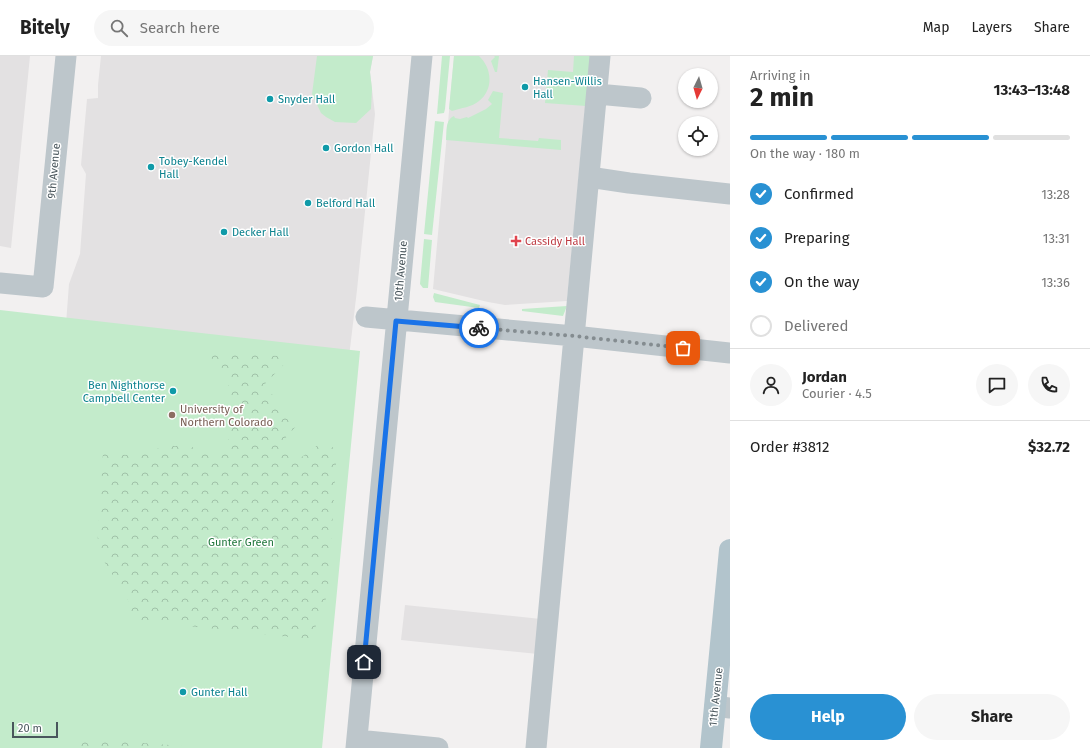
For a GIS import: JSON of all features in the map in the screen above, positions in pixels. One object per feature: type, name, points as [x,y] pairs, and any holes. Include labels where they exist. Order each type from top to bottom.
[{"type":"main road","name":"11th Avenue","points":[[711,748],[722,707],[730,550]]},
{"type":"street","name":"9th Avenue","points":[[0,283],[43,287],[66,56]]},
{"type":"street","name":"10th Avenue","points":[[356,744],[422,56]]},
{"type":"street","points":[[536,748],[600,56]]},
{"type":"street","points":[[597,94],[641,98]]},
{"type":"street","points":[[589,177],[637,184],[730,194]]},
{"type":"street","points":[[366,317],[396,321],[574,336],[730,353]]},
{"type":"street","points":[[356,744],[438,748]]},
{"type":"shaded area","points":[[0,56],[30,56],[11,248],[0,246]]},
{"type":"shaded area","points":[[101,56],[373,56],[370,72],[375,114],[346,382],[0,318],[66,324],[69,284],[80,254],[86,174],[81,165],[87,99],[98,98]]},
{"type":"shaded area","points":[[454,56],[590,56],[567,301],[505,305],[433,289]]},
{"type":"shaded area","points":[[405,605],[541,619],[538,654],[401,640]]},
{"type":"green space","points":[[317,56],[373,56],[370,72],[372,89],[371,109],[356,123],[335,122],[321,113],[312,94]]},
{"type":"green space","points":[[442,56],[450,56],[445,109],[444,113],[437,114]]},
{"type":"green space","points":[[454,56],[479,56],[487,66],[490,78],[487,91],[479,101],[470,106],[452,111],[449,109]]},
{"type":"green space","points":[[494,56],[499,56],[497,72],[495,72],[491,61],[495,57]]},
{"type":"green space","points":[[574,56],[590,56],[586,106],[545,103],[548,70],[573,72]]},
{"type":"green space","points":[[493,91],[503,93],[499,138],[538,141],[539,138],[561,140],[561,150],[446,140],[449,120],[454,116],[455,118],[460,119],[468,118],[486,109],[492,104],[488,100]]},
{"type":"green space","points":[[435,121],[444,122],[432,235],[424,234]]},
{"type":"green space","points":[[424,239],[432,240],[428,288],[423,288],[420,284]]},
{"type":"green space","points":[[434,293],[480,305],[479,308],[435,302],[433,297]]},
{"type":"green space","points":[[567,306],[563,316],[522,311],[522,309]]},
{"type":"green space","name":"University of Northern Colorado","points":[[0,310],[360,351],[322,748],[0,748]]},
{"type":"green space","name":"Gunter Green","points":[[213,350],[291,357],[264,385],[298,424],[281,443],[295,462],[318,445],[337,448],[328,593],[317,624],[309,639],[131,620],[131,605],[97,550],[103,452],[128,455],[170,446],[189,446],[217,456],[228,443],[230,411],[228,383],[222,368],[210,357]]},
{"type":"green space","points":[[77,738],[209,748],[76,748]]},
{"type":"way so far","points":[[479,328],[574,336],[683,348]]},
{"type":"place","name":"Hansen-Willis Hall","points":[[525,87]]},
{"type":"place","name":"Snyder Hall","points":[[270,99]]},
{"type":"place","name":"Gordon Hall","points":[[326,148]]},
{"type":"place","name":"Tobey-Kendel Hall","points":[[151,167]]},
{"type":"place","name":"Belford Hall","points":[[308,203]]},
{"type":"place","name":"Decker Hall","points":[[224,232]]},
{"type":"place","name":"Cassidy Hall","points":[[516,241]]},
{"type":"place","name":"Ben Nighthorse Campbell Center","points":[[173,391]]},
{"type":"place","name":"University of Northern Colorado","points":[[172,415]]},
{"type":"place","name":"Gunter Hall","points":[[183,692]]},
{"type":"route","points":[[364,662],[396,321],[479,328]]}]
